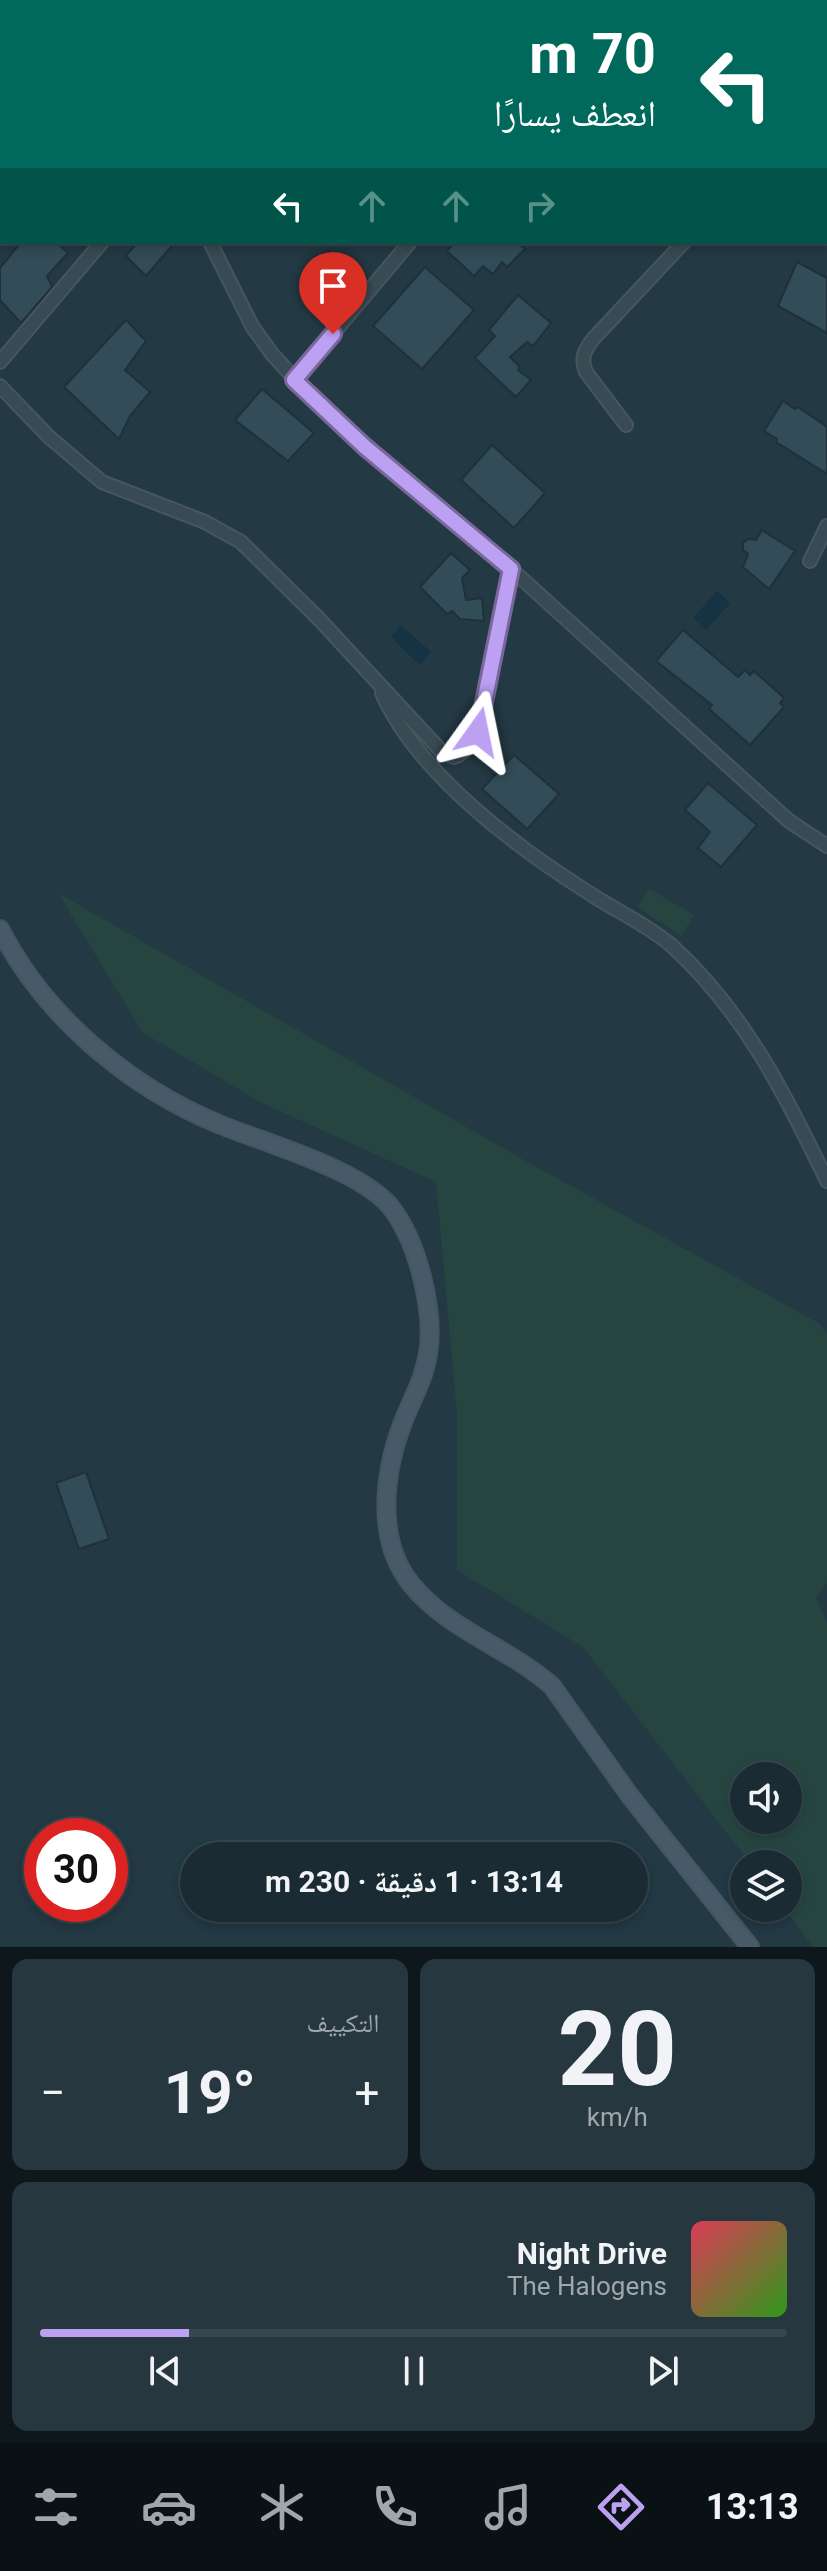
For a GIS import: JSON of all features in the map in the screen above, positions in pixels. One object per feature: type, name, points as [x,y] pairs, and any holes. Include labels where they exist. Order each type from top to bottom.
[{"type":"street","points":[[0,362],[100,244]]},
{"type":"street","points":[[211,244],[252,326],[294,380],[365,447],[511,569],[789,821],[827,846]]},
{"type":"street","points":[[294,380],[408,244]]},
{"type":"street","points":[[626,425],[586,372],[582,363],[584,353],[594,338],[682,244]]},
{"type":"street","points":[[0,386],[49,437],[102,482],[205,522],[241,542],[310,609],[443,753],[454,757],[467,750],[476,739],[481,724],[511,569]]},
{"type":"street","points":[[810,561],[827,526]]},
{"type":"street","points":[[378,683],[398,725],[460,796],[587,892],[653,930],[687,961],[724,1002],[760,1050],[827,1181]]},
{"type":"street","points":[[0,929],[21,966],[47,1000],[110,1059],[150,1088],[192,1113],[355,1179],[384,1198],[395,1212],[421,1275],[429,1334],[429,1353],[423,1378],[403,1422],[390,1464],[386,1491],[387,1520],[400,1568],[447,1618],[537,1673],[552,1686],[630,1796],[750,1947]]},
{"type":"green space","points":[[650,889],[694,915],[681,936],[637,907]]},
{"type":"green space","points":[[58,893],[517,1156],[820,1324],[827,1334],[827,1583],[816,1597],[827,1623],[827,1947],[813,1947],[794,1922],[802,1922],[802,1850],[740,1850],[583,1647],[457,1570],[457,1414],[436,1182],[262,1103],[142,1032]]},
{"type":"water","points":[[717,591],[730,603],[706,630],[693,618]]},
{"type":"water","points":[[401,625],[431,652],[420,665],[391,637]]},
{"type":"building","points":[[19,244],[58,244],[68,253],[47,276],[52,287],[21,323],[0,300],[0,268]]},
{"type":"building","points":[[136,244],[173,244],[146,276],[126,256]]},
{"type":"building","points":[[453,244],[519,244],[525,249],[507,267],[502,262],[493,274],[483,266],[474,276],[447,251]]},
{"type":"building","points":[[797,262],[827,278],[827,333],[778,306]]},
{"type":"building","points":[[425,267],[474,310],[422,369],[373,326]]},
{"type":"building","points":[[518,295],[551,323],[533,346],[527,342],[510,357],[520,367],[518,370],[531,380],[516,397],[475,358],[495,336],[489,330]]},
{"type":"building","points":[[126,320],[146,341],[125,370],[150,392],[130,416],[119,439],[64,387]]},
{"type":"building","points":[[262,389],[314,433],[288,461],[235,420]]},
{"type":"building","points":[[783,401],[795,409],[798,407],[827,427],[827,474],[764,431]]},
{"type":"building","points":[[492,445],[545,493],[514,528],[461,480]]},
{"type":"building","points":[[762,530],[795,551],[769,589],[743,567],[748,554],[743,550],[743,543],[748,539],[756,540]]},
{"type":"building","points":[[451,553],[470,570],[462,578],[466,600],[482,598],[484,621],[460,619],[452,611],[447,614],[420,587]]},
{"type":"building","points":[[683,630],[738,677],[745,670],[750,675],[754,671],[784,698],[780,703],[784,707],[750,745],[709,709],[712,705],[656,661]]},
{"type":"building","points":[[514,755],[559,794],[527,829],[482,789]]},
{"type":"building","points":[[708,783],[757,825],[721,867],[698,848],[710,832],[685,810]]},
{"type":"building","points":[[86,1472],[109,1539],[79,1549],[56,1483]]},
{"type":"route","points":[[333,334],[294,380],[365,447],[511,569],[478,732]]}]
